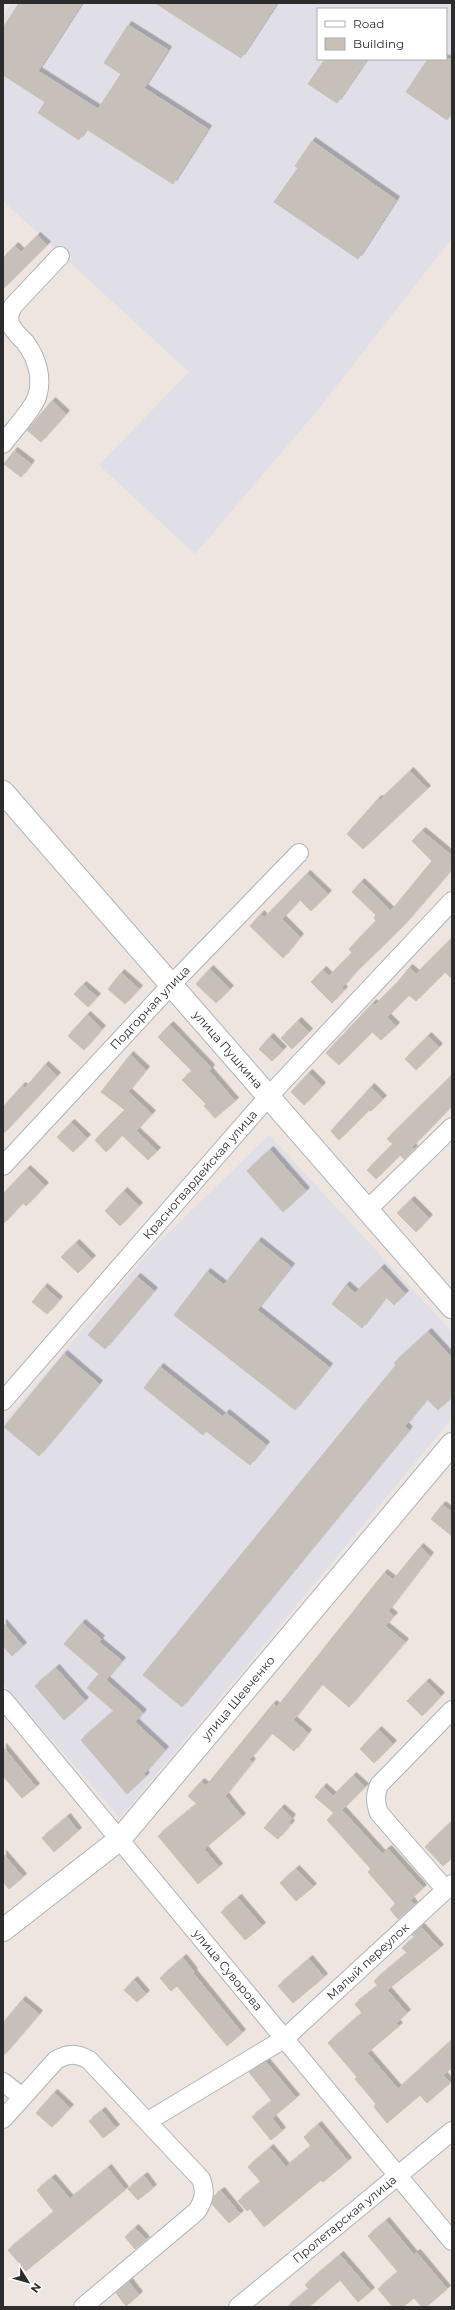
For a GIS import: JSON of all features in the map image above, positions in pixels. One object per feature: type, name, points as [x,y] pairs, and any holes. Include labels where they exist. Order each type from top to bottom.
[{"type":"street","points":[[3,444],[36,399],[40,385],[40,373],[36,362],[26,344],[10,325],[9,316],[13,306],[60,256]]},
{"type":"street","name":"улица Пушкина","points":[[3,792],[172,984],[268,1097],[452,1307]]},
{"type":"street","name":"Подгорная улица","points":[[3,1166],[172,984],[299,853]]},
{"type":"street","name":"Красногвардейская улица","points":[[3,1400],[268,1097],[452,901]]},
{"type":"street","points":[[367,1210],[452,1127]]},
{"type":"street","name":"улица Шевченко","points":[[3,1930],[120,1839],[452,1444]]},
{"type":"street","name":"улица Суворова","points":[[3,1699],[452,2242]]},
{"type":"street","points":[[449,1887],[379,1813],[375,1803],[379,1785],[452,1710]]},
{"type":"street","name":"Малый переулок","points":[[148,2121],[284,2039],[449,1887]]},
{"type":"street","points":[[3,2118],[21,2096],[56,2060],[67,2054],[79,2054],[89,2060],[201,2179],[204,2189],[204,2201],[197,2211],[83,2307]]},
{"type":"street","points":[[3,2082],[21,2096]]},
{"type":"street","name":"Пролетарская улица","points":[[238,2307],[452,2131]]},
{"type":"shaded area","points":[[12,3],[452,3],[452,238],[317,411],[195,554],[99,465],[189,372],[3,201],[3,17]]},
{"type":"shaded area","points":[[269,1135],[452,1332],[452,1418],[120,1818],[3,1684],[3,1423],[151,1250]]},
{"type":"building","points":[[19,3],[82,3],[38,71],[98,109],[121,74],[104,63],[128,25],[168,50],[144,88],[208,129],[173,184],[86,129],[79,140],[38,113],[45,102],[3,75],[3,28]]},
{"type":"building","points":[[155,3],[277,3],[241,58]]},
{"type":"building","points":[[452,59],[452,113],[447,120],[406,92],[427,60]]},
{"type":"building","points":[[324,60],[366,60],[337,103],[308,84]]},
{"type":"building","points":[[312,141],[396,200],[358,259],[274,202],[298,168],[295,166]]},
{"type":"building","points":[[37,236],[47,245],[3,289],[3,258],[15,246],[21,252]]},
{"type":"building","points":[[52,401],[66,414],[41,442],[27,430]]},
{"type":"building","points":[[14,451],[31,464],[21,477],[4,464]]},
{"type":"building","points":[[410,771],[427,789],[363,849],[347,834],[378,799],[380,800]]},
{"type":"building","points":[[422,831],[452,856],[452,869],[404,925],[353,975],[342,988],[344,990],[332,1003],[311,982],[323,970],[329,976],[352,953],[349,949],[376,921],[374,918],[376,915],[352,892],[361,882],[391,911],[432,861],[412,841]]},
{"type":"building","points":[[307,874],[328,894],[311,911],[300,900],[282,919],[300,937],[283,958],[250,926],[261,914],[264,918]]},
{"type":"building","points":[[452,938],[452,979],[445,972],[416,1001],[409,995],[387,1017],[396,1026],[381,1040],[372,1032],[339,1065],[326,1053],[373,1003],[375,1005],[397,983],[409,968],[416,974]]},
{"type":"building","points":[[210,969],[230,989],[216,1003],[196,984]]},
{"type":"building","points":[[121,973],[139,989],[125,1004],[108,989]]},
{"type":"building","points":[[83,985],[97,997],[88,1007],[74,994]]},
{"type":"building","points":[[87,1015],[102,1029],[84,1050],[68,1036]]},
{"type":"building","points":[[298,1021],[309,1032],[292,1049],[281,1038]]},
{"type":"building","points":[[170,1025],[211,1068],[209,1071],[235,1101],[215,1118],[204,1106],[206,1104],[182,1080],[192,1071],[158,1037]]},
{"type":"building","points":[[428,1036],[439,1047],[416,1070],[405,1059]]},
{"type":"building","points":[[270,1037],[283,1050],[272,1061],[259,1049]]},
{"type":"building","points":[[130,1055],[146,1070],[128,1092],[152,1114],[136,1131],[157,1151],[148,1160],[122,1135],[106,1152],[95,1140],[125,1110],[101,1092]]},
{"type":"building","points":[[45,1065],[57,1076],[3,1134],[3,1107],[22,1086],[25,1088]]},
{"type":"building","points":[[309,1073],[322,1086],[304,1105],[291,1092]]},
{"type":"building","points":[[452,1075],[452,1106],[412,1147],[414,1149],[404,1159],[400,1155],[376,1179],[367,1170],[393,1144],[387,1139]]},
{"type":"building","points":[[371,1087],[383,1099],[371,1111],[369,1110],[339,1140],[331,1131]]},
{"type":"building","points":[[71,1123],[87,1138],[73,1152],[57,1137]]},
{"type":"building","points":[[270,1150],[306,1191],[283,1212],[247,1171]]},
{"type":"building","points":[[27,1169],[45,1186],[26,1206],[23,1203],[3,1224],[3,1194]]},
{"type":"building","points":[[124,1191],[139,1206],[120,1226],[105,1211]]},
{"type":"building","points":[[411,1200],[429,1218],[416,1232],[397,1213]]},
{"type":"building","points":[[258,1241],[291,1267],[257,1310],[329,1367],[295,1410],[174,1315],[207,1272],[224,1285]]},
{"type":"building","points":[[76,1243],[92,1259],[78,1273],[61,1257]]},
{"type":"building","points":[[381,1268],[405,1294],[394,1305],[386,1297],[362,1328],[332,1304],[346,1285],[355,1293]]},
{"type":"building","points":[[137,1277],[154,1291],[105,1349],[88,1335]]},
{"type":"building","points":[[44,1287],[59,1300],[47,1314],[32,1302]]},
{"type":"building","points":[[428,1332],[452,1358],[452,1397],[438,1410],[427,1399],[405,1426],[409,1430],[182,1707],[143,1675],[396,1365],[394,1363]]},
{"type":"building","points":[[64,1354],[99,1384],[39,1456],[4,1427]]},
{"type":"building","points":[[160,1367],[223,1417],[226,1413],[266,1445],[250,1465],[206,1431],[203,1435],[144,1388]]},
{"type":"building","points":[[442,1505],[452,1512],[452,1536],[431,1519]]},
{"type":"building","points":[[420,1547],[430,1556],[388,1611],[394,1616],[385,1626],[405,1642],[349,1707],[322,1684],[293,1720],[308,1733],[294,1751],[272,1733],[249,1760],[252,1762],[225,1796],[242,1817],[204,1849],[219,1867],[198,1884],[158,1836],[197,1804],[188,1796],[201,1782],[206,1786],[273,1704],[277,1707],[384,1573],[393,1580]]},
{"type":"building","points":[[3,1623],[23,1646],[12,1656],[3,1646]]},
{"type":"building","points":[[82,1623],[101,1639],[99,1642],[122,1661],[106,1680],[143,1713],[135,1722],[165,1750],[144,1774],[146,1776],[127,1794],[81,1740],[114,1711],[87,1688],[99,1674],[64,1644]]},
{"type":"building","points":[[56,1668],[85,1701],[64,1720],[35,1686]]},
{"type":"building","points":[[426,1682],[441,1696],[422,1716],[407,1701]]},
{"type":"building","points":[[378,1730],[393,1744],[374,1763],[360,1749]]},
{"type":"building","points":[[3,1747],[36,1787],[22,1798],[3,1776]]},
{"type":"building","points":[[353,1776],[365,1787],[342,1810],[382,1854],[388,1849],[423,1888],[410,1900],[414,1905],[398,1919],[390,1909],[396,1904],[368,1872],[371,1869],[327,1820],[334,1813],[315,1797],[323,1787],[333,1796]]},
{"type":"building","points":[[281,1808],[292,1818],[289,1822],[291,1824],[278,1839],[264,1828]]},
{"type":"building","points":[[67,1817],[78,1831],[54,1852],[42,1838]]},
{"type":"building","points":[[452,1821],[452,1858],[443,1866],[425,1847]]},
{"type":"building","points":[[3,1854],[23,1877],[9,1889],[3,1882]]},
{"type":"building","points":[[296,1869],[313,1887],[296,1901],[280,1883]]},
{"type":"building","points":[[238,1898],[262,1926],[245,1940],[221,1912]]},
{"type":"building","points":[[421,1927],[440,1948],[387,1990],[407,2013],[396,2023],[399,2026],[367,2053],[398,2089],[452,2040],[452,2068],[443,2075],[450,2083],[427,2103],[420,2095],[387,2123],[374,2107],[376,2104],[355,2079],[357,2077],[328,2043],[362,2013],[355,2004],[378,1986],[374,1981],[407,1953],[402,1948],[415,1937],[412,1935]]},
{"type":"building","points":[[183,1958],[194,1972],[193,1973],[242,2033],[227,2046],[177,1986],[171,1991],[160,1978]]},
{"type":"building","points":[[309,1959],[324,1977],[293,2003],[278,1986]]},
{"type":"building","points":[[134,1980],[146,1994],[137,2002],[124,1990]]},
{"type":"building","points":[[22,2000],[39,2014],[3,2056],[3,2023]]},
{"type":"building","points":[[266,2062],[296,2098],[272,2118],[282,2131],[271,2140],[252,2117],[272,2101],[249,2072]]},
{"type":"building","points":[[54,2093],[70,2108],[52,2127],[36,2113]]},
{"type":"building","points":[[102,2111],[116,2128],[103,2138],[89,2121]]},
{"type":"building","points":[[318,2125],[348,2161],[323,2182],[321,2180],[264,2227],[250,2209],[247,2211],[238,2201],[261,2182],[248,2167],[270,2148],[286,2167],[311,2146],[304,2137]]},
{"type":"building","points":[[108,2168],[125,2190],[26,2271],[8,2250],[54,2212],[37,2190],[52,2178],[70,2199]]},
{"type":"building","points":[[144,2176],[153,2188],[138,2200],[128,2189]]},
{"type":"building","points":[[221,2191],[240,2214],[229,2223],[212,2204],[214,2196]]},
{"type":"building","points":[[386,2221],[414,2255],[417,2253],[447,2289],[426,2307],[422,2307],[414,2298],[403,2307],[393,2307],[378,2289],[398,2272],[368,2236]]},
{"type":"building","points":[[135,2228],[146,2240],[135,2249],[125,2237]]},
{"type":"building","points":[[340,2255],[371,2291],[358,2302],[340,2280],[309,2307],[287,2307],[309,2289],[305,2285]]},
{"type":"building","points":[[129,2282],[139,2295],[126,2306],[116,2293]]}]
